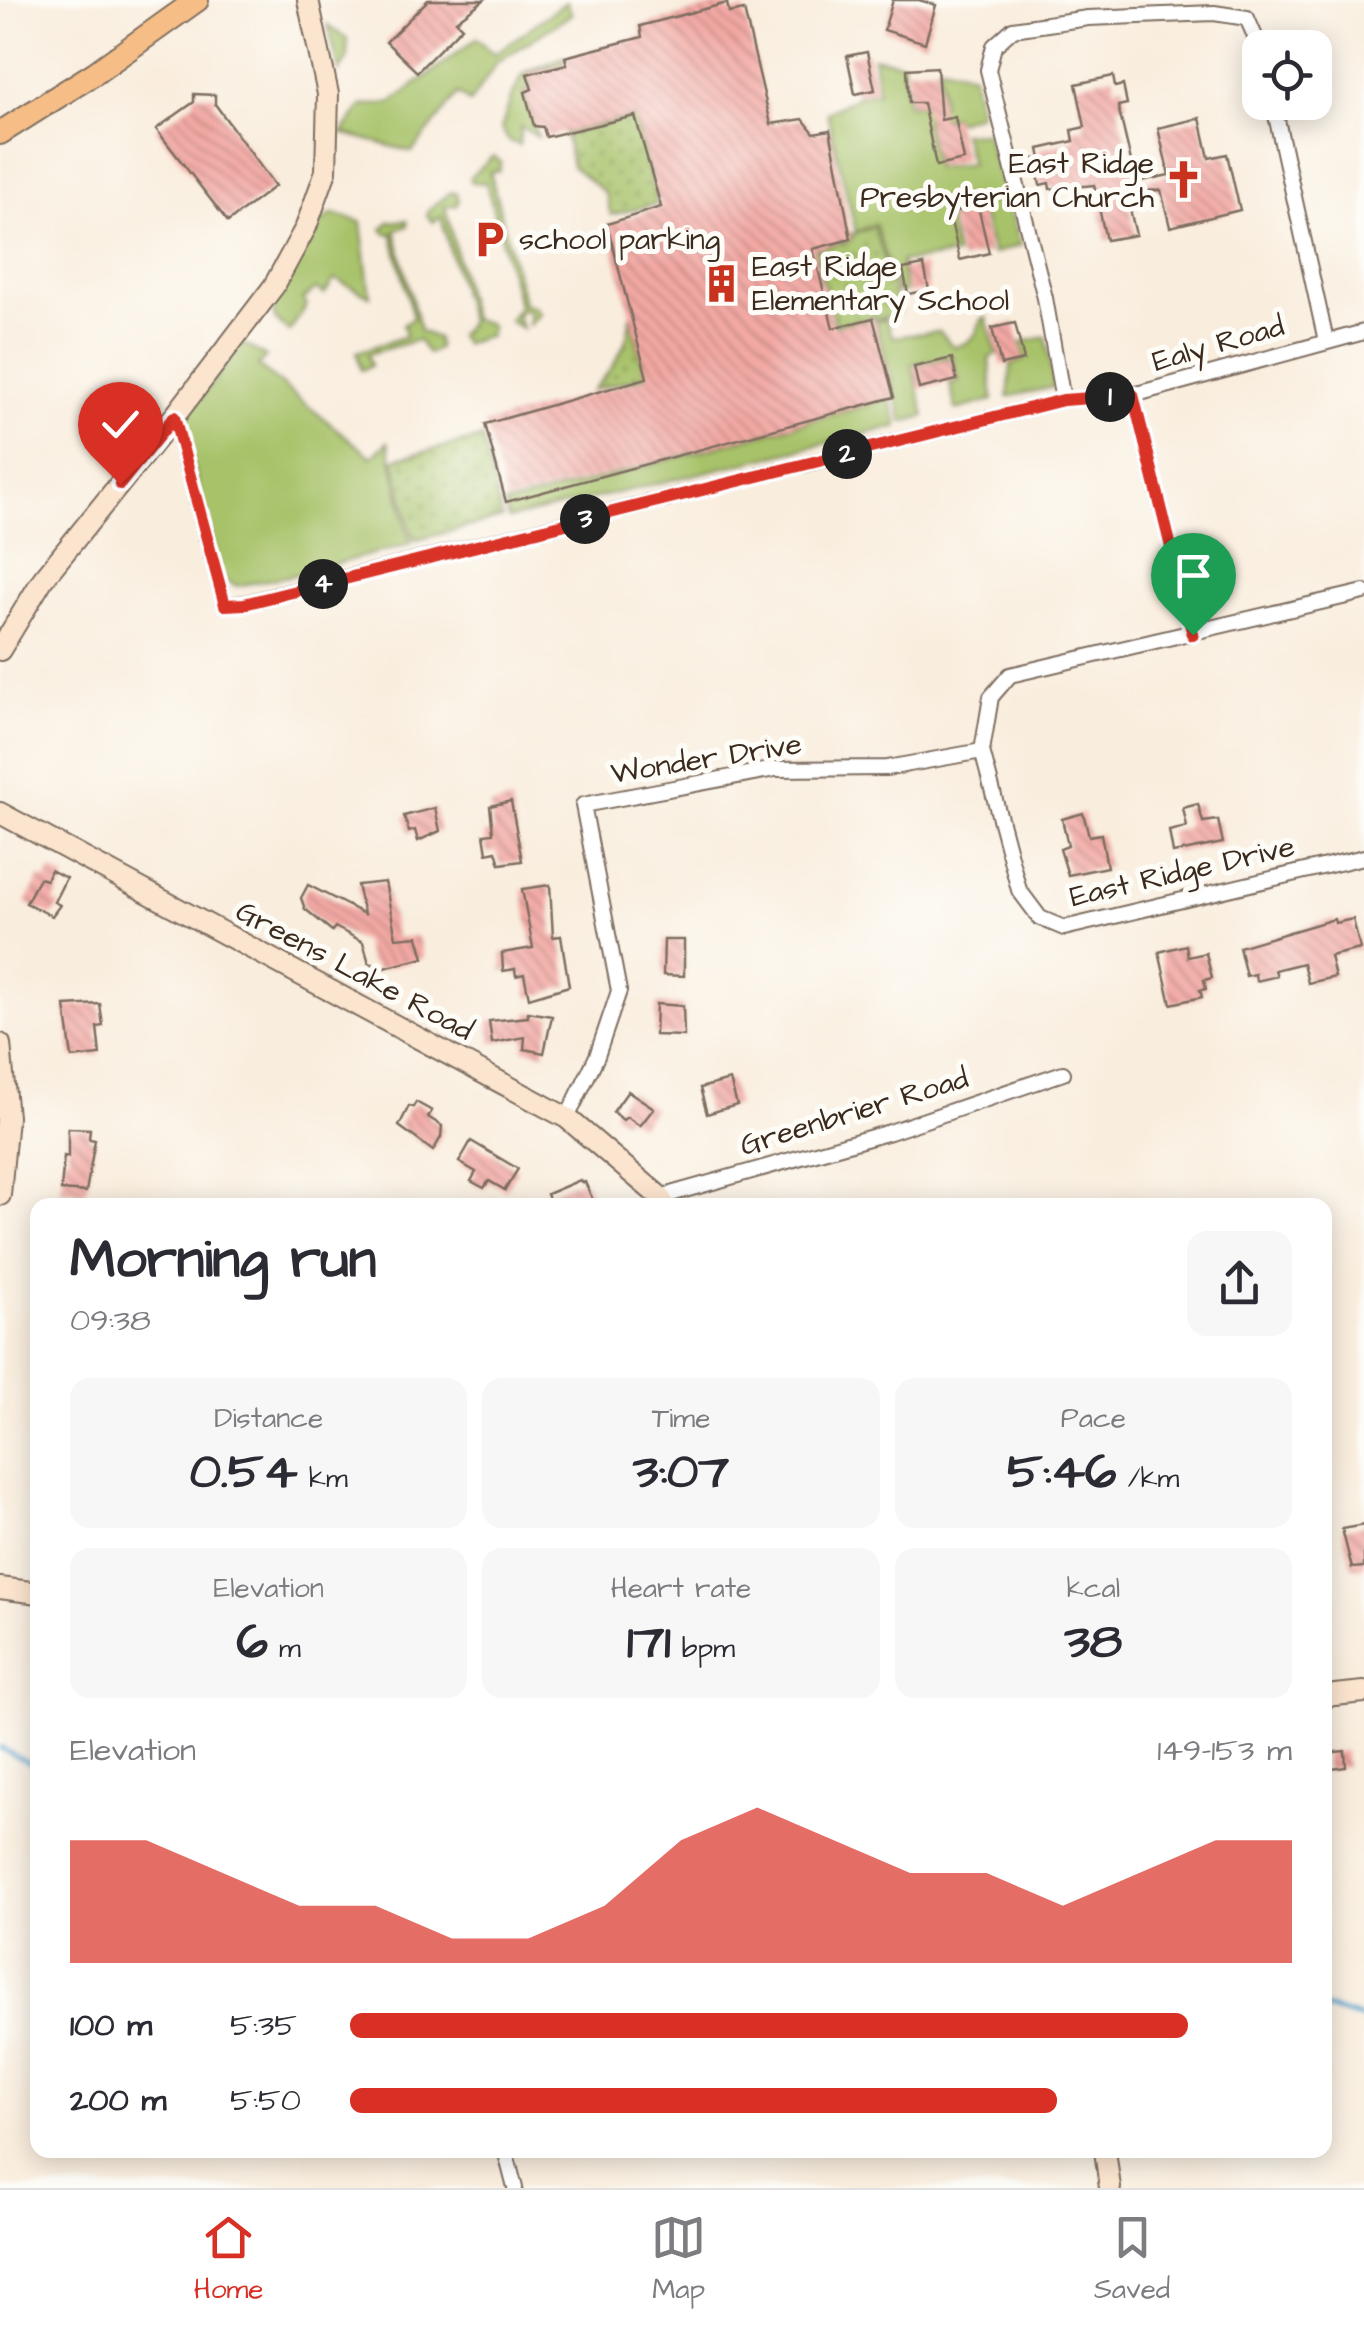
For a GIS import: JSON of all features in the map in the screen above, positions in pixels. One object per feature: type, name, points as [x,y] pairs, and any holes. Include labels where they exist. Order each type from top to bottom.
[{"type":"main road","points":[[0,133],[197,0]]},
{"type":"street","points":[[0,650],[43,579],[274,286],[306,228],[326,171],[328,94],[308,0]]},
{"type":"street","points":[[1086,0],[1088,18]]},
{"type":"street","points":[[1063,400],[1045,298],[988,70],[994,46],[1013,29],[1088,18],[1214,13],[1247,18],[1252,30]]},
{"type":"street","points":[[1277,120],[1326,341]]},
{"type":"street","name":"Ealy Road","points":[[174,417],[225,605],[244,604],[1063,400],[1133,395],[1364,332]]},
{"type":"street","points":[[1133,395],[1193,635]]},
{"type":"street","name":"East Ridge Drive","points":[[1364,592],[1010,675],[991,697],[982,750],[1019,890],[1040,918],[1064,928],[1364,856]]},
{"type":"street","name":"Wonder Drive","points":[[567,1118],[598,1056],[619,991],[583,805],[776,769],[887,768],[982,750]]},
{"type":"street","name":"Greens Lake Road","points":[[0,813],[567,1118],[659,1198]]},
{"type":"street","points":[[0,1044],[7,1116],[0,1195]]},
{"type":"street","name":"Greenbrier Road","points":[[672,1198],[890,1132],[1062,1073]]},
{"type":"street","points":[[0,1588],[30,1592]]},
{"type":"street","points":[[1332,1695],[1364,1692]]},
{"type":"street","points":[[508,2158],[515,2188]]},
{"type":"street","points":[[1107,2158],[1110,2188]]},
{"type":"green space","points":[[566,2],[572,14],[497,62],[470,103],[458,94],[412,152],[342,133],[362,106],[391,103],[477,38],[494,54]]},
{"type":"green space","points":[[328,25],[347,39],[348,58],[339,71]]},
{"type":"green space","points":[[564,57],[565,63],[527,73],[531,88],[523,92],[538,137],[521,127],[519,145],[509,141],[501,129],[524,73]]},
{"type":"green space","points":[[873,57],[903,63],[907,105],[942,104],[939,65],[973,74],[979,114],[957,121],[954,116],[925,121],[935,168],[971,164],[962,133],[986,133],[1021,245],[993,254],[979,204],[946,211],[956,255],[901,262],[905,292],[897,293],[875,224],[856,232],[827,113],[858,96],[878,92]]},
{"type":"green space","points":[[634,117],[657,204],[611,215],[605,193],[572,166],[565,134]]},
{"type":"green space","points":[[493,156],[501,162],[499,171],[490,172],[524,304],[535,307],[540,314],[529,325],[529,313],[524,309],[519,312],[522,328],[509,321],[519,306],[486,183],[471,182],[470,177]]},
{"type":"green space","points":[[451,192],[456,193],[459,201],[457,205],[445,206],[472,319],[491,327],[489,336],[464,344],[458,336],[469,322],[441,217],[433,222],[427,215]]},
{"type":"green space","points":[[333,214],[361,222],[370,296],[335,279],[324,294],[316,289],[303,300],[307,305],[289,332],[275,319],[272,303],[322,221]]},
{"type":"green space","points":[[407,220],[408,226],[395,230],[420,331],[437,338],[438,348],[428,354],[418,340],[368,354],[371,366],[361,370],[357,352],[406,336],[403,324],[413,318],[392,233],[386,234],[382,229],[389,222]]},
{"type":"green space","points":[[875,227],[899,313],[835,325],[815,250],[852,240],[851,234]]},
{"type":"green space","points":[[630,317],[646,376],[592,390],[618,357]]},
{"type":"green space","points":[[986,318],[997,355],[989,358],[993,400],[956,410],[950,384],[959,381],[953,357],[912,364],[925,416],[903,422],[876,322],[885,319],[893,337],[939,331],[954,347],[972,338]]},
{"type":"green space","points":[[1046,337],[1054,387],[1008,397],[1011,364],[1025,360],[1022,342]]},
{"type":"green space","points":[[243,343],[266,357],[258,366],[372,457],[388,442],[410,544],[237,586],[222,579],[182,422]]},
{"type":"green space","points":[[890,399],[898,426],[508,519],[505,505]]},
{"type":"green space","points":[[482,438],[502,518],[413,541],[394,459]]},
{"type":"building","points":[[428,0],[484,0],[456,21],[462,27],[417,72],[386,42]]},
{"type":"building","points":[[893,0],[919,0],[936,5],[925,43],[884,30]]},
{"type":"building","name":"East Ridge Elementary School","points":[[727,3],[729,13],[744,10],[771,124],[803,119],[814,133],[830,130],[851,239],[813,249],[833,328],[873,318],[894,397],[506,502],[485,424],[647,378],[607,224],[661,207],[635,116],[546,137],[543,127],[534,126],[525,92],[532,89],[527,74],[567,64],[565,57],[642,37],[640,26]]},
{"type":"building","points":[[867,52],[875,90],[855,94],[847,56]]},
{"type":"building","points":[[937,67],[941,120],[955,117],[964,160],[936,166],[923,103],[909,103],[907,69]]},
{"type":"building","points":[[1113,76],[1115,87],[1123,85],[1127,104],[1118,106],[1136,182],[1169,175],[1158,128],[1200,118],[1209,158],[1227,154],[1240,210],[1170,227],[1161,190],[1126,192],[1136,235],[1106,240],[1094,185],[1050,189],[1049,183],[1040,185],[1034,159],[1041,159],[1039,149],[1074,141],[1072,130],[1085,127],[1076,84]]},
{"type":"building","points":[[194,94],[215,95],[215,104],[275,186],[228,222],[156,129],[194,102]]},
{"type":"building","points":[[978,206],[989,253],[960,260],[949,213]]},
{"type":"building","points":[[924,265],[929,290],[908,294],[903,269]]},
{"type":"building","points":[[1015,323],[1024,360],[1001,365],[992,328]]},
{"type":"building","points":[[952,358],[957,380],[919,389],[914,367]]},
{"type":"building","points":[[511,801],[522,861],[500,864],[496,851],[487,853],[484,834],[493,833],[490,806]]},
{"type":"building","points":[[1198,804],[1203,822],[1218,820],[1223,843],[1173,853],[1169,831],[1187,827],[1183,808]]},
{"type":"building","points":[[435,808],[440,831],[418,841],[415,830],[409,832],[404,816]]},
{"type":"building","points":[[1083,813],[1089,836],[1101,834],[1107,867],[1068,875],[1060,849],[1068,846],[1062,819]]},
{"type":"building","points":[[51,870],[66,878],[54,902],[60,905],[52,916],[26,903],[39,878],[46,880]]},
{"type":"building","points":[[385,882],[396,938],[418,936],[424,958],[376,970],[369,963],[363,942],[335,927],[332,931],[305,909],[301,898],[308,885],[364,914],[357,885]]},
{"type":"building","points":[[550,885],[553,937],[561,936],[569,986],[529,998],[524,974],[516,976],[515,969],[503,971],[502,953],[533,948],[522,889]]},
{"type":"building","points":[[1334,919],[1335,923],[1353,919],[1360,949],[1330,956],[1335,977],[1308,983],[1303,963],[1275,970],[1277,976],[1256,981],[1255,974],[1246,976],[1239,947]]},
{"type":"building","points":[[664,940],[684,940],[684,976],[663,975]]},
{"type":"building","points":[[1186,945],[1188,957],[1206,953],[1212,978],[1204,980],[1206,989],[1200,990],[1202,997],[1171,1004],[1159,952]]},
{"type":"building","points":[[100,1004],[100,1055],[72,1058],[65,1006]]},
{"type":"building","points":[[656,1004],[683,1006],[684,1036],[655,1035]]},
{"type":"building","points":[[528,1012],[552,1016],[544,1053],[524,1049],[525,1037],[492,1043],[489,1021],[528,1017]]},
{"type":"building","points":[[730,1080],[737,1105],[707,1114],[700,1088]]},
{"type":"building","points":[[628,1091],[654,1108],[640,1126],[613,1112]]},
{"type":"building","points":[[416,1102],[432,1111],[428,1117],[442,1126],[433,1151],[399,1126],[409,1106]]},
{"type":"building","points":[[68,1128],[90,1129],[89,1139],[95,1140],[86,1192],[61,1190],[64,1156],[68,1157]]},
{"type":"building","points":[[471,1141],[518,1169],[505,1190],[489,1181],[484,1188],[471,1181],[476,1172],[459,1162]]},
{"type":"building","points":[[580,1180],[585,1182],[592,1198],[548,1198],[547,1194]]},
{"type":"building","points":[[1364,1525],[1364,1567],[1352,1568],[1342,1529]]},
{"type":"building","points":[[1345,1751],[1346,1767],[1332,1769],[1332,1752]]},
{"type":"waterway","points":[[0,1748],[30,1763]]},
{"type":"waterway","points":[[1332,2010],[1364,2019]]},
{"type":"place","name":"East Ridge Presbyterian Church","points":[[1184,180]]},
{"type":"place","name":"school parking","points":[[489,239]]},
{"type":"place","name":"East Ridge Elementary School","points":[[722,283]]},
{"type":"route","points":[[120,484],[174,417],[225,605],[244,604],[1063,400],[1133,395],[1193,635]]}]
